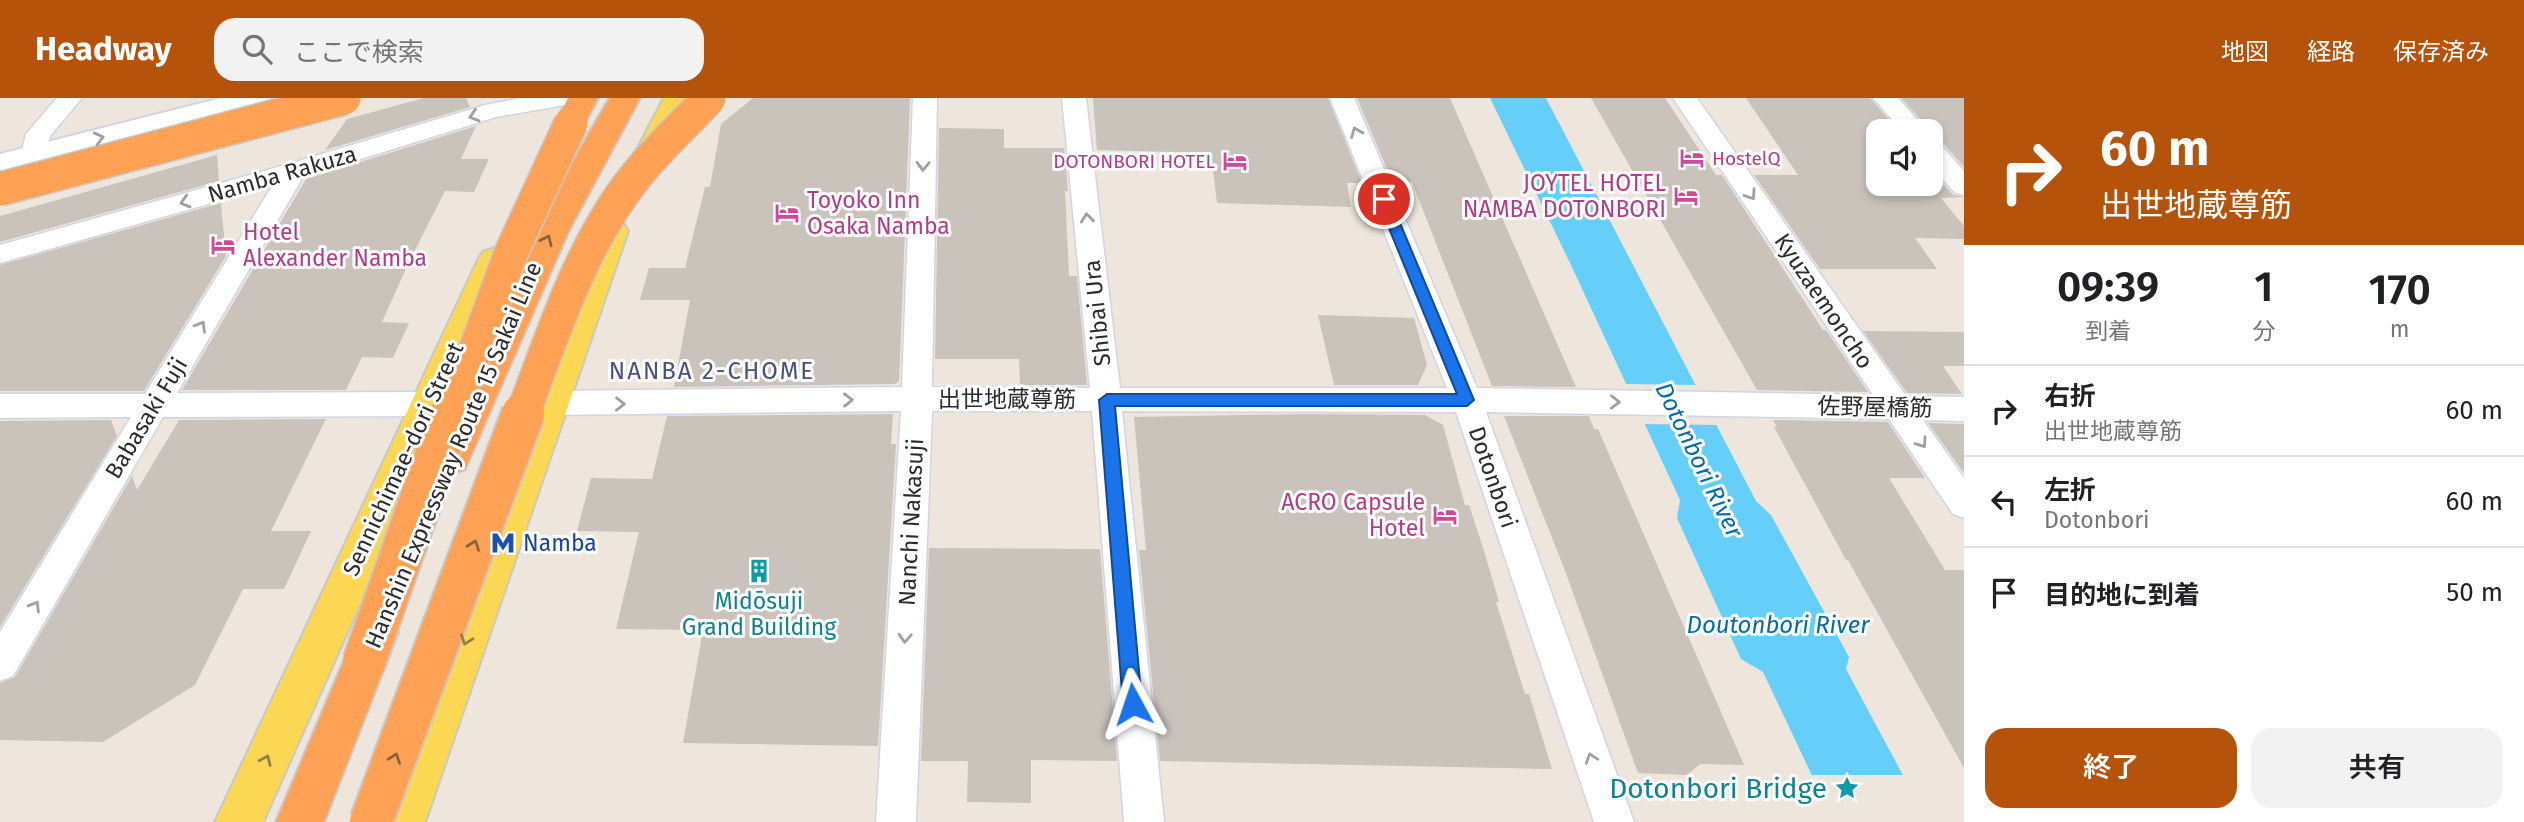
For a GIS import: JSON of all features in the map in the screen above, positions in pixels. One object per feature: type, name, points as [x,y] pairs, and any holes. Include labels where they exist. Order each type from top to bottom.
[{"type":"highway","points":[[2,196],[297,98]]},
{"type":"highway","points":[[96,163],[344,98]]},
{"type":"highway","points":[[364,662],[491,304],[511,253],[583,98]]},
{"type":"highway","name":"Hanshin Expressway Route 15 Sakai Line","points":[[300,822],[364,662],[549,235],[590,154],[625,98]]},
{"type":"highway","points":[[371,822],[544,358],[584,262],[607,219],[636,176],[709,98]]},
{"type":"main road","name":"Sennichimae-dori Street","points":[[239,822],[428,404],[572,98]]},
{"type":"main road","points":[[401,822],[552,403],[604,248],[679,98]]},
{"type":"street","points":[[2,196],[33,155],[38,134],[71,98]]},
{"type":"street","points":[[0,164],[256,98]]},
{"type":"street","name":"Namba Rakuza","points":[[0,254],[294,171],[494,110],[565,98]]},
{"type":"street","name":"Nanchi Nakasuji","points":[[897,821],[917,399],[925,98]]},
{"type":"street","name":"Shibai Ura","points":[[1074,98],[1107,400],[1144,822]]},
{"type":"street","name":"Dotonbori","points":[[1342,98],[1467,400],[1614,822]]},
{"type":"street","name":"Kyuzaemoncho","points":[[1685,98],[1964,504]]},
{"type":"street","points":[[1885,98],[1903,119]]},
{"type":"street","points":[[1943,164],[1964,187]]},
{"type":"street","name":"Babasaki Fuji","points":[[0,664],[294,171]]},
{"type":"street","name":"出世地蔵尊筋","points":[[552,403],[917,399],[1547,400]]},
{"type":"street","name":"佐野屋橋筋","points":[[1547,400],[1964,409]]},
{"type":"street","points":[[0,406],[428,404]]},
{"type":"water","name":"Doutonbori River","points":[[1490,98],[1546,98],[1756,501],[1771,515],[1849,657],[1846,669],[1928,822],[1834,822],[1763,672],[1741,659],[1677,518],[1680,500]]},
{"type":"pier","points":[[1623,384],[1699,385],[1720,425],[1641,424]]},
{"type":"pier","points":[[1808,775],[1907,775],[1932,822],[1830,822]]},
{"type":"building","points":[[424,98],[466,98],[470,107],[325,150],[347,119]]},
{"type":"building","points":[[753,98],[910,98],[899,381],[895,384],[674,387],[690,300],[640,300],[649,268],[685,268],[705,187],[710,187],[721,124]]},
{"type":"building","points":[[1093,98],[1328,98],[1362,183],[1347,183],[1351,207],[1217,203],[1211,153],[1097,150]]},
{"type":"building","points":[[1357,98],[1450,98],[1576,387],[1492,386],[1412,182],[1393,183]]},
{"type":"building","points":[[1591,98],[1665,98],[1716,175],[1722,175],[1823,330],[1826,330],[1868,392],[1757,390]]},
{"type":"building","points":[[1746,98],[1870,98],[1888,119],[1866,119],[1866,196],[1943,196],[1943,184],[1953,195],[1964,197],[1941,198],[1964,226],[1964,239],[1915,238],[1937,269],[1820,269],[1754,175],[1798,175]]},
{"type":"building","points":[[1901,98],[1964,98],[1964,167],[1943,143],[1943,119],[1920,119]]},
{"type":"building","points":[[476,126],[461,159],[489,159],[474,192],[445,191],[410,260],[382,322],[409,323],[393,358],[362,357],[346,390],[182,390],[306,179]]},
{"type":"building","points":[[939,128],[1004,129],[1004,148],[1064,148],[1068,191],[1065,191],[1069,276],[1077,276],[1087,385],[1020,385],[1019,359],[935,359]]},
{"type":"building","points":[[217,155],[219,181],[0,242],[0,216]]},
{"type":"building","points":[[221,203],[226,256],[144,391],[0,391],[0,265]]},
{"type":"building","points":[[1318,315],[1414,318],[1427,365],[1418,385],[1334,385]]},
{"type":"building","points":[[1863,331],[1964,332],[1964,366],[1943,366],[1962,394],[1907,393]]},
{"type":"building","name":"Midōsuji Grand Building","points":[[893,414],[891,444],[896,444],[878,746],[683,743],[703,630],[616,629],[639,532],[577,531],[591,478],[652,479],[667,416]]},
{"type":"building","points":[[1425,415],[1443,425],[1465,505],[1469,505],[1499,602],[1496,602],[1552,769],[1160,761],[1139,550],[1146,550],[1134,417]]},
{"type":"building","points":[[1504,416],[1589,416],[1594,429],[1598,429],[1744,765],[1700,764],[1687,775],[1638,773],[1564,568]]},
{"type":"building","points":[[326,419],[271,531],[311,531],[284,589],[243,589],[195,685],[103,742],[0,740],[0,683],[15,677],[132,476],[137,490],[179,420]]},
{"type":"building","points":[[111,420],[117,436],[0,627],[0,421]]},
{"type":"building","points":[[1773,420],[1888,422],[1925,478],[1889,478],[1945,570],[1964,570],[1964,768],[1846,560],[1774,427],[1777,427]]},
{"type":"building","points":[[1928,423],[1964,424],[1964,473]]},
{"type":"building","points":[[929,548],[1100,549],[1117,761],[1031,760],[1031,803],[967,802],[968,761],[921,761]]},
{"type":"place","name":"HostelQ","points":[[1692,158]]},
{"type":"place","name":"DOTONBORI HOTEL","points":[[1235,161]]},
{"type":"place","name":"JOYTEL HOTEL NAMBA DOTONBORI","points":[[1686,196]]},
{"type":"place","name":"Toyoko Inn Osaka Namba","points":[[787,213]]},
{"type":"place","name":"Hotel Alexander Namba","points":[[223,245]]},
{"type":"place","name":"ACRO Capsule Hotel","points":[[1445,515]]},
{"type":"place","name":"Namba","points":[[503,543]]},
{"type":"place","name":"Midōsuji Grand Building","points":[[759,571]]},
{"type":"place","name":"Dotonbori Bridge","points":[[1847,788]]},
{"type":"district","name":"NANBA 2-CHOME","points":[[712,371]]},
{"type":"route","points":[[1133,704],[1107,400],[1467,400],[1384,199]]},
{"type":"water label","name":"Dotonbori River","points":[[1699,460]]}]
